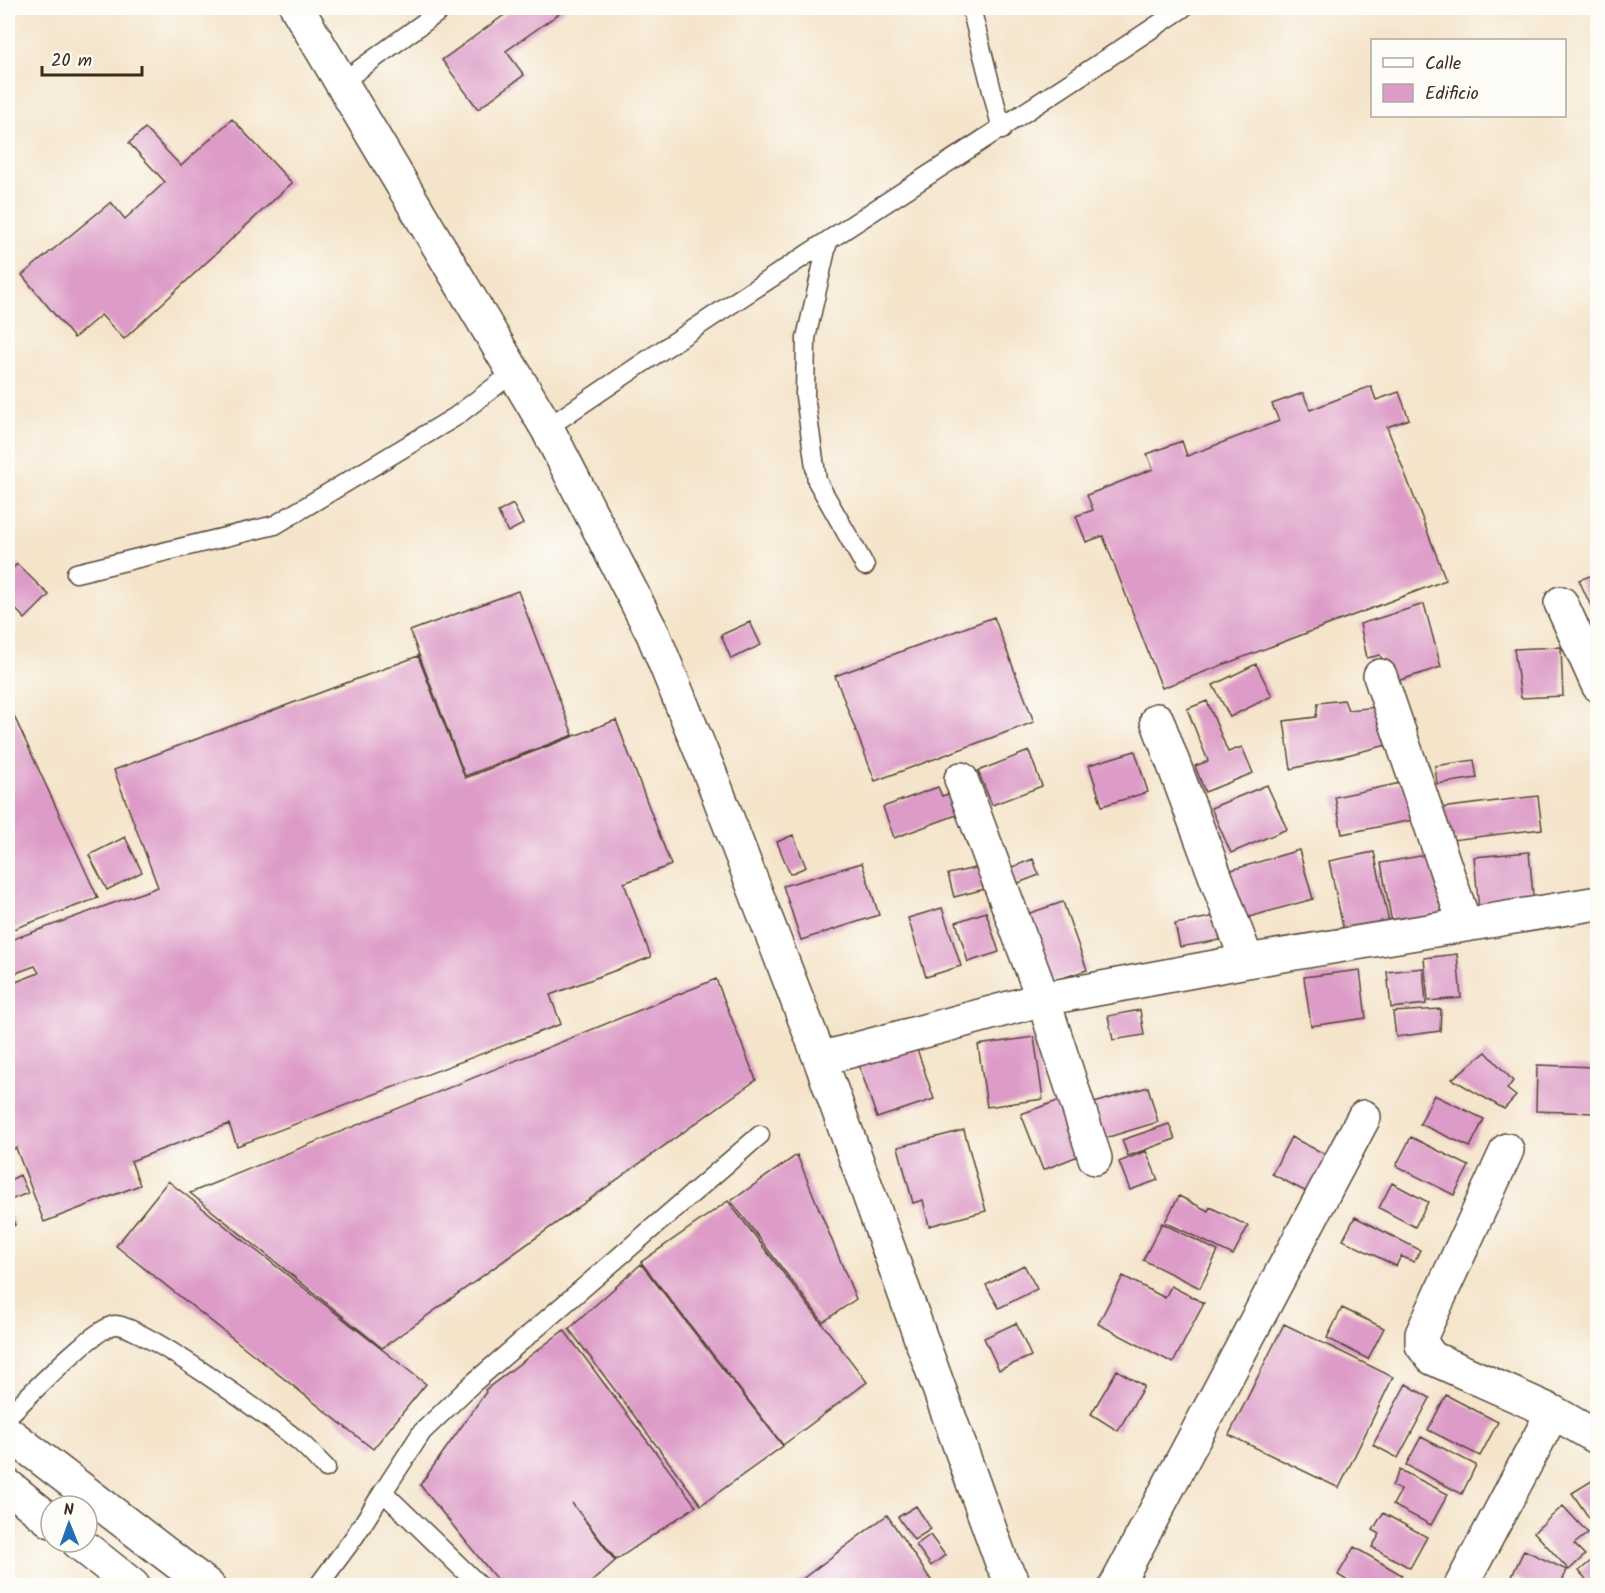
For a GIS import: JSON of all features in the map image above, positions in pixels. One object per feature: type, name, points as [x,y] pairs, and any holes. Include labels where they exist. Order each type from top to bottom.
[{"type":"main road","points":[[297,8],[546,428],[653,634],[711,776],[820,1059],[1002,1563],[1015,1586]]},
{"type":"main road","points":[[1561,603],[1598,685]]},
{"type":"main road","points":[[1380,676],[1465,925]]},
{"type":"main road","points":[[1157,720],[1247,961]]},
{"type":"main road","points":[[961,779],[1043,999],[1095,1158]]},
{"type":"main road","points":[[820,1059],[1043,999],[1247,961],[1598,903]]},
{"type":"main road","points":[[1116,1586],[1364,1117]]},
{"type":"main road","points":[[1507,1150],[1422,1335],[1422,1344],[1432,1358],[1552,1412],[1598,1438]]},
{"type":"main road","points":[[1461,1586],[1552,1412]]},
{"type":"main road","points":[[8,1433],[208,1586]]},
{"type":"main road","points":[[8,1486],[39,1511]]},
{"type":"main road","points":[[93,1554],[133,1586]]},
{"type":"lane","points":[[342,82],[444,8]]},
{"type":"lane","points":[[971,8],[1002,130]]},
{"type":"lane","points":[[546,428],[667,345],[1002,130],[1183,8]]},
{"type":"lane","points":[[828,241],[806,338],[805,396],[817,481],[865,566]]},
{"type":"lane","points":[[76,573],[274,525],[455,417],[514,372]]},
{"type":"lane","points":[[318,1586],[355,1536],[422,1432],[464,1392],[760,1135]]},
{"type":"lane","points":[[8,1416],[94,1336],[115,1325],[132,1329],[205,1374],[300,1443],[326,1468]]},
{"type":"lane","points":[[383,1492],[480,1586]]},
{"type":"building","points":[[514,8],[567,8],[506,51],[524,75],[478,109],[442,60]]},
{"type":"building","points":[[232,119],[292,183],[124,339],[101,315],[74,338],[22,275],[111,202],[125,219],[165,182],[129,143],[145,128],[181,166]]},
{"type":"building","points":[[1371,386],[1376,400],[1399,392],[1409,419],[1387,427],[1446,580],[1162,688],[1103,536],[1086,542],[1076,516],[1093,510],[1087,495],[1153,469],[1147,454],[1182,441],[1187,456],[1279,421],[1272,404],[1303,393],[1310,410]]},
{"type":"building","points":[[513,504],[523,524],[508,532],[498,512]]},
{"type":"building","points":[[17,564],[49,595],[25,619],[8,601],[8,573]]},
{"type":"building","points":[[1598,573],[1598,622],[1579,580]]},
{"type":"building","points":[[518,591],[573,735],[465,776],[410,631]]},
{"type":"building","points":[[1424,604],[1441,667],[1394,682],[1380,655],[1367,658],[1360,624]]},
{"type":"building","points":[[994,617],[1034,722],[875,781],[835,676]]},
{"type":"building","points":[[750,622],[761,645],[731,659],[721,635]]},
{"type":"building","points":[[1561,647],[1563,696],[1521,698],[1514,649]]},
{"type":"building","points":[[418,656],[465,778],[616,720],[671,865],[624,883],[651,957],[550,995],[561,1024],[237,1146],[229,1124],[131,1161],[140,1185],[44,1222],[16,1148],[8,1151],[8,985],[39,973],[35,966],[8,976],[8,941],[158,887],[114,770]]},
{"type":"building","points":[[1256,664],[1272,696],[1230,717],[1213,685]]},
{"type":"building","points":[[1344,700],[1348,710],[1378,707],[1391,744],[1291,769],[1284,721],[1316,717],[1318,703]]},
{"type":"building","points":[[1207,701],[1228,752],[1242,747],[1253,773],[1205,792],[1195,766],[1208,761],[1187,709]]},
{"type":"building","points":[[8,703],[98,898],[8,931]]},
{"type":"building","points":[[1029,751],[1042,786],[992,805],[978,771]]},
{"type":"building","points":[[1135,751],[1148,792],[1102,806],[1089,765]]},
{"type":"building","points":[[1474,760],[1477,778],[1437,784],[1435,766]]},
{"type":"building","points":[[1410,781],[1418,819],[1342,834],[1335,797]]},
{"type":"building","points":[[1267,785],[1287,829],[1231,853],[1211,808]]},
{"type":"building","points":[[938,787],[942,796],[954,792],[962,813],[894,838],[883,807]]},
{"type":"building","points":[[1538,796],[1542,829],[1444,841],[1441,808]]},
{"type":"building","points":[[793,835],[806,867],[790,874],[777,842]]},
{"type":"building","points":[[125,837],[142,872],[107,890],[89,855]]},
{"type":"building","points":[[1299,850],[1313,899],[1242,919],[1228,871]]},
{"type":"building","points":[[1374,852],[1389,922],[1344,932],[1329,861]]},
{"type":"building","points":[[1529,852],[1534,905],[1479,910],[1474,857]]},
{"type":"building","points":[[1431,854],[1442,913],[1392,923],[1381,863]]},
{"type":"building","points":[[1033,859],[1039,875],[1013,885],[1007,869]]},
{"type":"building","points":[[862,863],[879,915],[801,940],[783,886]]},
{"type":"building","points":[[980,867],[985,889],[954,897],[948,874]]},
{"type":"building","points":[[1063,902],[1087,970],[1047,983],[1024,915]]},
{"type":"building","points":[[942,908],[961,966],[926,977],[908,918]]},
{"type":"building","points":[[986,912],[999,952],[968,962],[956,922]]},
{"type":"building","points":[[1216,916],[1220,940],[1180,947],[1175,924]]},
{"type":"building","points":[[1457,954],[1461,998],[1428,1001],[1424,958]]},
{"type":"building","points":[[1423,968],[1426,1004],[1391,1008],[1387,972]]},
{"type":"building","points":[[1360,970],[1366,1018],[1311,1026],[1304,977]]},
{"type":"building","points":[[716,979],[756,1080],[382,1348],[190,1193]]},
{"type":"building","points":[[1441,1009],[1440,1031],[1396,1037],[1393,1012]]},
{"type":"building","points":[[1140,1010],[1144,1035],[1113,1040],[1108,1016]]},
{"type":"building","points":[[1034,1037],[1043,1099],[987,1107],[978,1045]]},
{"type":"building","points":[[916,1046],[934,1099],[877,1118],[859,1065]]},
{"type":"building","points":[[1486,1052],[1513,1081],[1507,1089],[1516,1096],[1504,1109],[1452,1079]]},
{"type":"building","points":[[1537,1065],[1596,1067],[1595,1113],[1536,1111]]},
{"type":"building","points":[[1148,1087],[1158,1122],[1102,1139],[1091,1104]]},
{"type":"building","points":[[1434,1095],[1484,1119],[1470,1147],[1420,1124]]},
{"type":"building","points":[[1063,1099],[1083,1154],[1043,1170],[1021,1114]]},
{"type":"building","points":[[1169,1124],[1175,1139],[1128,1156],[1122,1140]]},
{"type":"building","points":[[964,1130],[986,1211],[929,1226],[923,1200],[913,1203],[898,1147]]},
{"type":"building","points":[[1291,1137],[1333,1158],[1314,1196],[1272,1174]]},
{"type":"building","points":[[1411,1137],[1469,1166],[1454,1195],[1396,1166]]},
{"type":"building","points":[[1146,1151],[1158,1180],[1130,1190],[1119,1162]]},
{"type":"building","points":[[797,1155],[856,1299],[823,1322],[731,1201]]},
{"type":"building","points":[[20,1175],[28,1193],[8,1201],[8,1181]]},
{"type":"building","points":[[168,1181],[426,1384],[373,1449],[116,1246]]},
{"type":"building","points":[[1392,1183],[1428,1202],[1415,1227],[1379,1208]]},
{"type":"building","points":[[1179,1196],[1208,1211],[1210,1207],[1248,1226],[1233,1255],[1165,1222]]},
{"type":"building","points":[[728,1201],[867,1382],[783,1445],[641,1262]]},
{"type":"building","points":[[8,1206],[15,1225],[8,1228]]},
{"type":"building","points":[[1355,1217],[1420,1250],[1414,1262],[1401,1256],[1396,1266],[1343,1240]]},
{"type":"building","points":[[1162,1223],[1218,1251],[1200,1288],[1143,1260]]},
{"type":"building","points":[[641,1264],[783,1446],[701,1505],[569,1329]]},
{"type":"building","points":[[1024,1265],[1037,1289],[999,1308],[986,1285]]},
{"type":"building","points":[[1123,1276],[1165,1298],[1171,1286],[1204,1303],[1173,1363],[1098,1324]]},
{"type":"building","points":[[1342,1308],[1384,1328],[1368,1359],[1327,1338]]},
{"type":"building","points":[[1016,1323],[1031,1356],[999,1370],[984,1338]]},
{"type":"building","points":[[1284,1324],[1393,1377],[1339,1488],[1229,1435]]},
{"type":"building","points":[[564,1330],[696,1506],[616,1560],[572,1503],[615,1561],[587,1586],[502,1586],[420,1485],[486,1392],[485,1390]]},
{"type":"building","points":[[1117,1370],[1144,1386],[1118,1431],[1091,1414]]},
{"type":"building","points":[[1406,1384],[1430,1398],[1398,1458],[1373,1445]]},
{"type":"building","points":[[1446,1395],[1498,1422],[1480,1456],[1428,1430]]},
{"type":"building","points":[[1421,1437],[1476,1465],[1462,1494],[1406,1465]]},
{"type":"building","points":[[1400,1470],[1448,1494],[1431,1525],[1393,1505],[1401,1490],[1392,1486]]},
{"type":"building","points":[[1598,1477],[1598,1527],[1596,1528],[1572,1493]]},
{"type":"building","points":[[916,1506],[931,1529],[914,1540],[898,1517]]},
{"type":"building","points":[[1563,1506],[1588,1533],[1574,1544],[1585,1555],[1569,1570],[1534,1532]]},
{"type":"building","points":[[1383,1513],[1427,1537],[1410,1568],[1372,1547],[1380,1534],[1373,1530]]},
{"type":"building","points":[[887,1515],[935,1586],[793,1586]]},
{"type":"building","points":[[930,1535],[945,1555],[931,1566],[916,1545]]},
{"type":"building","points":[[1354,1547],[1402,1575],[1395,1586],[1356,1586],[1338,1575]]},
{"type":"building","points":[[1524,1550],[1567,1570],[1560,1586],[1534,1586],[1512,1576]]},
{"type":"building","points":[[1598,1555],[1598,1582],[1595,1579],[1590,1584],[1579,1571]]}]
